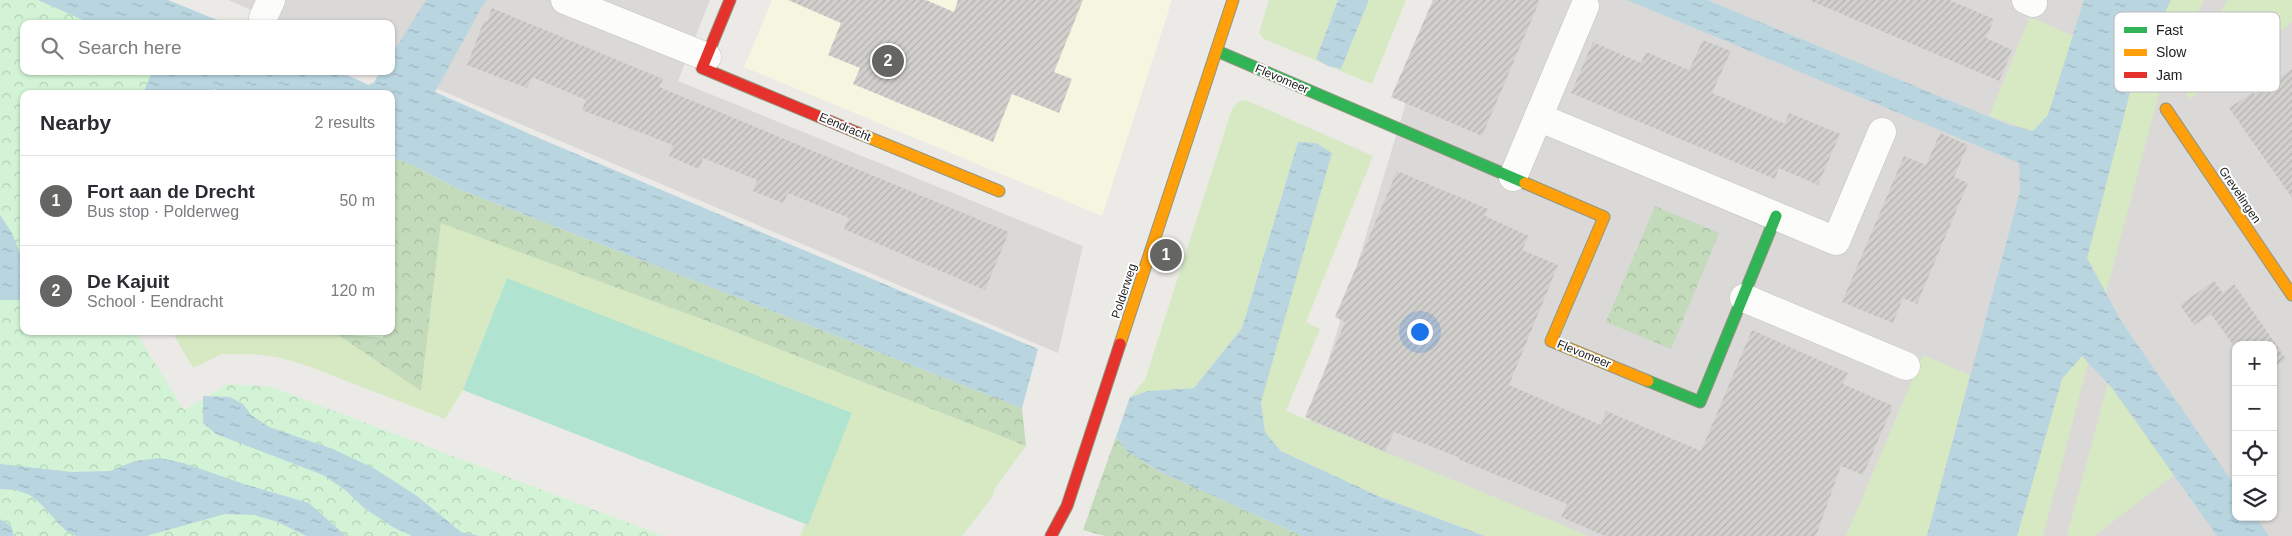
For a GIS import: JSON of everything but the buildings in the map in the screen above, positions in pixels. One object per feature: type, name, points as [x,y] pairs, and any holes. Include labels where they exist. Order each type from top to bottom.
[{"type":"street","points":[[565,0],[707,57],[730,0]]},
{"type":"street","name":"Polderweg","points":[[1051,536],[1067,506],[1233,0]]},
{"type":"street","points":[[1513,177],[1585,6]]},
{"type":"street","name":"Flevomeer","points":[[1217,51],[1604,217],[1552,341],[1700,402],[1776,216]]},
{"type":"street","name":"Eendracht","points":[[707,57],[702,68],[999,191]]},
{"type":"street","name":"Grevelingen","points":[[2166,109],[2292,295]]},
{"type":"street","points":[[1538,117],[1836,241],[1882,132]]},
{"type":"street","points":[[1744,298],[1906,366]]},
{"type":"shaded area","points":[[228,0],[710,0],[678,81],[1083,246],[1058,353],[395,71],[395,20],[275,20]]},
{"type":"shaded area","points":[[772,0],[1172,0],[1102,216],[744,67]]},
{"type":"shaded area","points":[[1437,0],[2292,0],[2292,536],[1583,536],[1306,434]]},
{"type":"green space","points":[[0,0],[41,0],[87,20],[20,20],[20,75],[157,75],[156,90],[20,90],[20,335],[137,335],[184,410],[229,384],[271,387],[663,536],[14,536],[0,531]]},
{"type":"green space","points":[[1269,0],[1338,0],[1316,59],[1341,69],[1369,0],[1406,0],[1372,84],[1264,39],[1259,33]]},
{"type":"green space","points":[[2171,0],[2205,0],[2197,12],[2165,12]]},
{"type":"green space","points":[[2227,0],[2292,0],[2292,22],[2280,31],[2280,12],[2221,12]]},
{"type":"green space","points":[[2030,17],[2073,36],[2048,115],[2033,131],[1989,116]]},
{"type":"green space","points":[[2130,92],[2159,92],[2106,293],[2087,258]]},
{"type":"green space","points":[[2185,92],[2199,92],[2190,99]]},
{"type":"green space","points":[[1246,100],[1373,156],[1306,322],[1320,329],[1286,411],[1589,536],[1485,536],[1378,496],[1281,451],[1265,432],[1261,402],[1298,142],[1242,328],[1194,388],[1148,391],[1130,397],[1145,380],[1232,109],[1238,102]]},
{"type":"green space","points":[[395,158],[413,165],[456,188],[1022,408],[1026,446],[707,321],[441,223],[421,391],[338,335],[395,335]]},
{"type":"green space","points":[[1655,206],[1719,233],[1671,349],[1606,322]]},
{"type":"green space","points":[[441,222],[707,321],[1026,446],[995,488],[993,496],[962,536],[800,536],[805,524],[808,525],[507,278],[463,390],[445,419],[305,365],[277,357],[251,354],[222,354],[193,368],[174,335],[338,335],[421,391]]},
{"type":"green space","points":[[507,278],[852,413],[808,525],[463,390]]},
{"type":"green space","points":[[350,335],[383,335],[383,338]]},
{"type":"green space","points":[[1923,355],[1970,375],[1927,536],[1846,536]]},
{"type":"green space","points":[[2082,355],[2088,363],[2043,536],[2017,536],[2062,379]]},
{"type":"green space","points":[[2108,383],[2174,475],[2094,536],[2067,536]]},
{"type":"green space","points":[[1116,437],[1128,452],[1162,473],[1302,536],[1105,536],[1083,530]]},
{"type":"water","points":[[38,0],[168,0],[217,20],[83,20]]},
{"type":"water","points":[[426,0],[487,0],[435,92],[541,139],[1038,349],[1022,408],[456,188],[413,165],[395,158],[395,90],[145,90],[150,75],[347,75],[369,85],[374,82],[378,75],[395,75],[395,50]]},
{"type":"water","points":[[1338,0],[1369,0],[1341,69],[1328,66],[1316,59]]},
{"type":"water","points":[[1627,0],[1707,0],[2009,125],[2033,131],[2048,115],[2084,0],[2171,0],[2165,12],[2114,12],[2114,92],[2130,92],[2087,258],[2121,321],[2232,481],[2232,521],[2259,521],[2269,536],[2217,536],[2113,389],[2082,356],[2062,379],[2017,536],[1927,536],[2020,192],[2019,163]]},
{"type":"water","points":[[1298,142],[1316,143],[1332,153],[1261,402],[1265,432],[1281,451],[1378,496],[1485,536],[1302,536],[1162,473],[1128,452],[1116,437],[1130,397],[1148,391],[1194,388],[1242,328]]},
{"type":"water","points":[[0,215],[12,233],[20,253],[20,300],[0,300]]},
{"type":"water","points":[[203,396],[230,397],[243,404],[251,415],[269,427],[333,449],[375,469],[417,496],[461,532],[479,536],[412,536],[393,527],[364,508],[344,489],[323,475],[216,434],[203,423]]},
{"type":"water","points":[[160,458],[183,463],[247,485],[309,503],[346,536],[306,536],[278,522],[254,515],[225,514],[146,536],[76,536],[65,530],[30,495],[16,490],[0,489],[0,464],[72,472],[110,471],[135,461]]},
{"type":"water","points":[[0,519],[11,526],[14,536],[0,536]]},
{"type":"traffic: fast","points":[[1217,51],[1525,183]]},
{"type":"traffic: fast","points":[[1648,381],[1700,402],[1776,216]]},
{"type":"traffic: slow","points":[[1120,344],[1233,0]]},
{"type":"traffic: slow","points":[[2166,109],[2292,295]]},
{"type":"traffic: slow","points":[[858,133],[999,191]]},
{"type":"traffic: slow","points":[[1525,183],[1604,217],[1551,341],[1648,381]]},
{"type":"traffic: jam","points":[[730,0],[702,68],[858,133]]},
{"type":"traffic: jam","points":[[1051,536],[1067,506],[1120,344]]},
{"type":"place","name":"De Kajuit","points":[[888,61]]},
{"type":"place","name":"Fort aan de Drecht","points":[[1166,255]]}]
